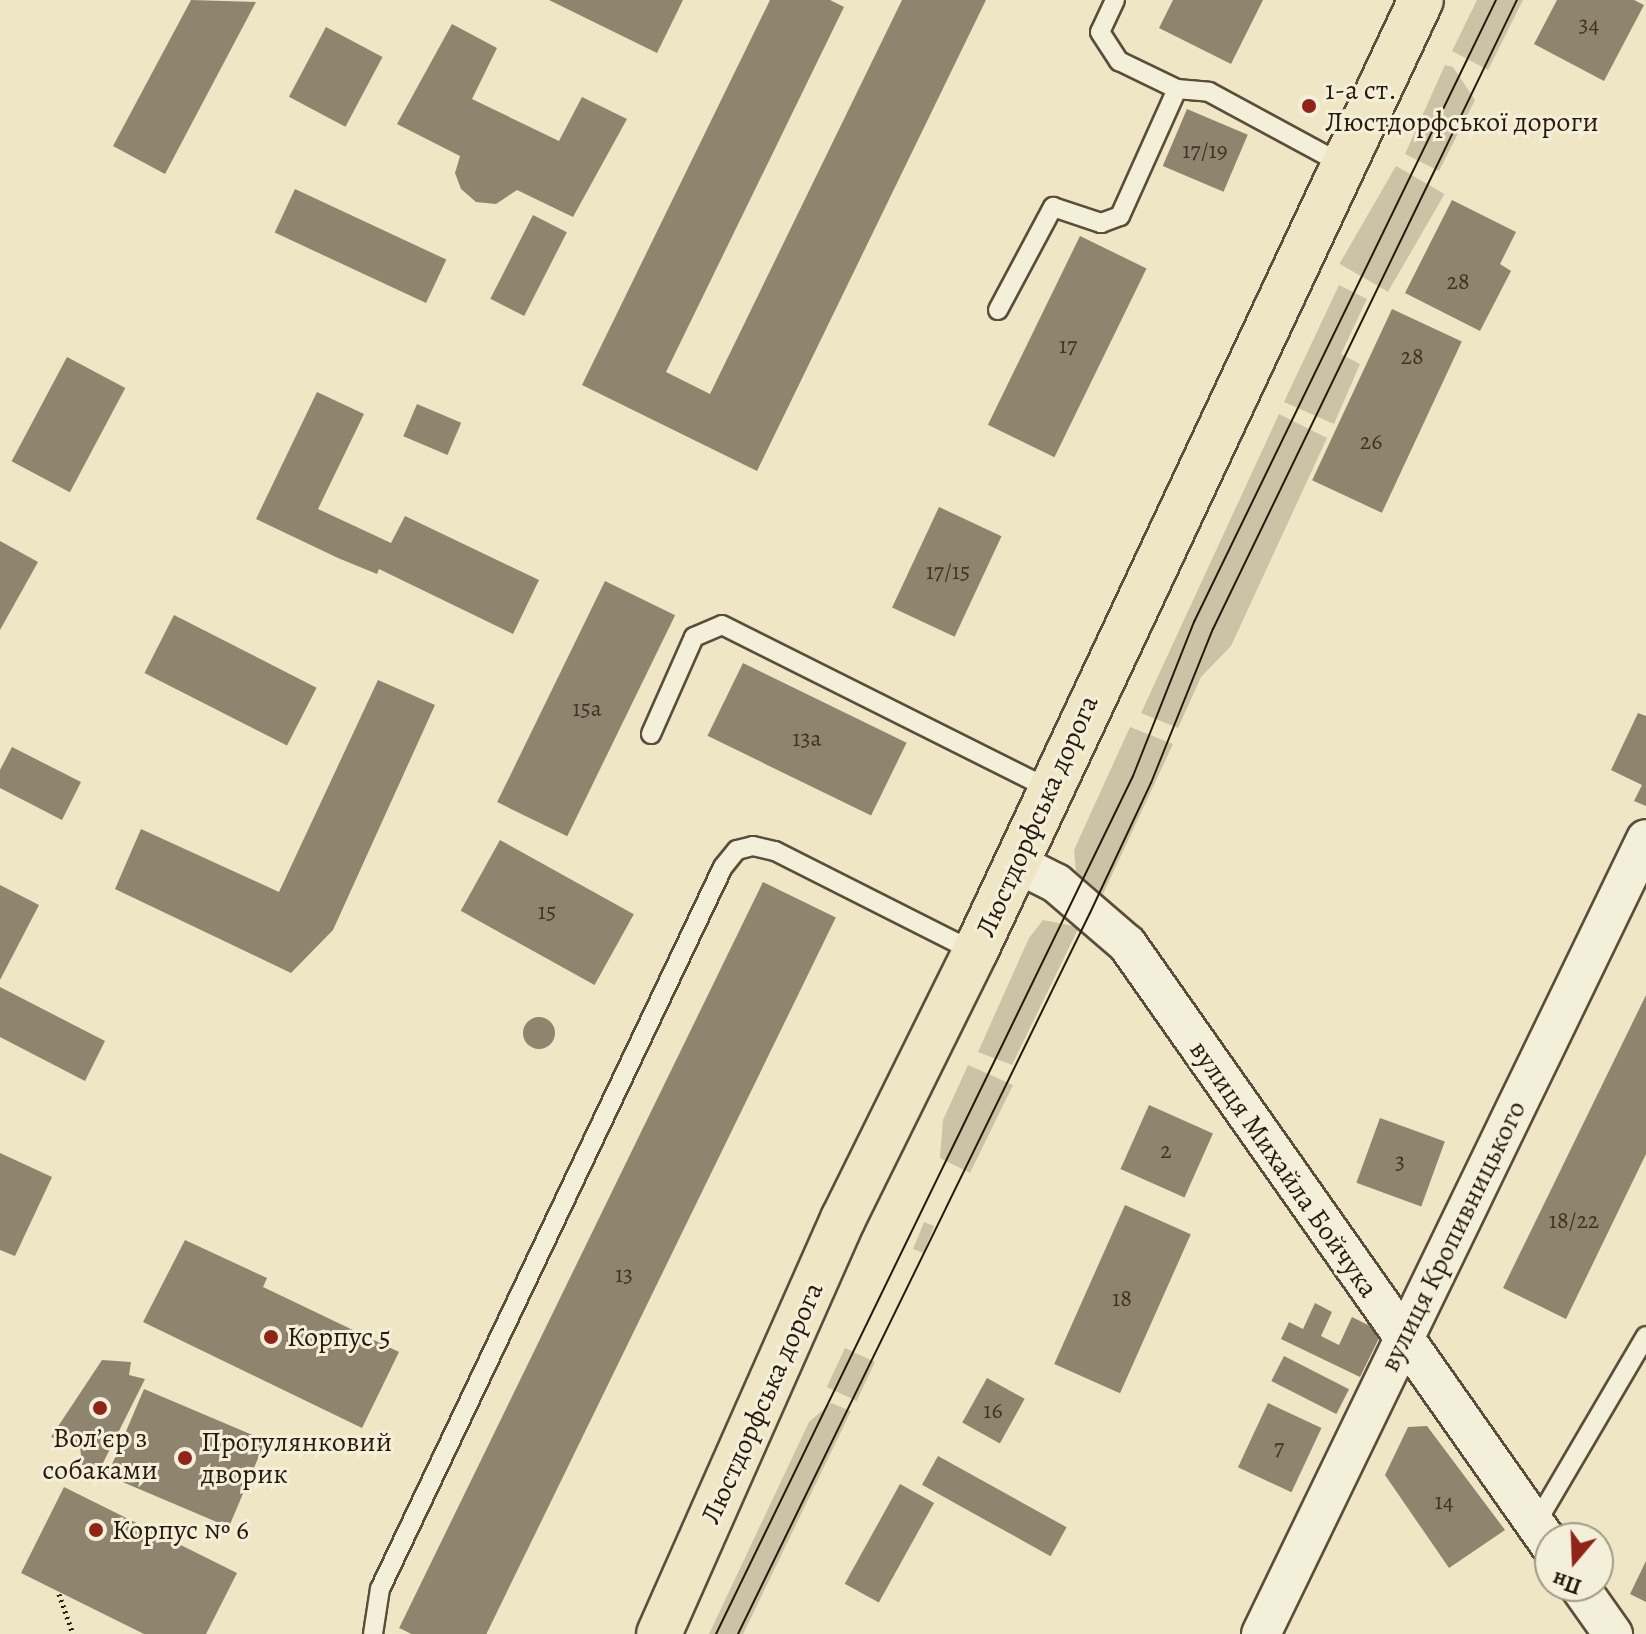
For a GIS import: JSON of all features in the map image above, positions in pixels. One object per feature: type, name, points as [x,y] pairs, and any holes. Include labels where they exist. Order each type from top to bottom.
[{"type":"main road","name":"Люстдорфська дорога","points":[[659,1634],[843,1219],[975,952],[1048,788],[1421,0]]},
{"type":"street","name":"вулиця Кропивницького","points":[[1261,1634],[1646,839]]},
{"type":"street","name":"вулиця Михайла Бойчука","points":[[1016,863],[1056,883],[1127,944],[1534,1522]]},
{"type":"street","points":[[1590,1602],[1613,1634]]},
{"type":"lane","points":[[1115,0],[1100,32],[1119,61],[1177,89],[1209,92],[1342,164]]},
{"type":"lane","points":[[998,310],[1053,207],[1101,223],[1120,216],[1177,89]]},
{"type":"lane","points":[[651,734],[694,637],[722,625],[1048,788]]},
{"type":"lane","points":[[373,1634],[380,1589],[723,867],[737,850],[775,851],[975,952]]},
{"type":"lane","points":[[1550,1522],[1646,1336]]},
{"type":"path","points":[[59,1594],[73,1634]]},
{"type":"shaded area","points":[[1477,0],[1523,0],[1488,70],[1452,51]]},
{"type":"shaded area","points":[[1445,65],[1453,67],[1475,100],[1439,171],[1405,154]]},
{"type":"shaded area","points":[[1396,166],[1444,194],[1388,292],[1340,264]]},
{"type":"shaded area","points":[[1339,285],[1367,299],[1341,354],[1360,364],[1334,424],[1284,402]]},
{"type":"shaded area","points":[[1279,414],[1327,438],[1231,646],[1201,677],[1178,728],[1141,713]]},
{"type":"shaded area","points":[[1130,727],[1173,744],[1103,894],[1076,871],[1074,850]]},
{"type":"shaded area","points":[[1043,920],[1079,927],[1012,1065],[978,1052],[1029,938]]},
{"type":"shaded area","points":[[968,1065],[1013,1085],[970,1173],[940,1158],[943,1120]]},
{"type":"shaded area","points":[[924,1222],[934,1226],[923,1253],[913,1249]]},
{"type":"shaded area","points":[[845,1348],[875,1362],[857,1401],[827,1387]]},
{"type":"shaded area","points":[[831,1403],[851,1411],[743,1634],[709,1634],[809,1422]]},
{"type":"building","points":[[191,0],[256,2],[165,174],[113,146]]},
{"type":"building","points":[[549,0],[683,0],[657,53]]},
{"type":"building","points":[[770,0],[830,0],[844,7],[666,372],[710,394],[902,0],[986,0],[757,471],[582,385]]},
{"type":"building","points":[[1173,0],[1263,0],[1231,64],[1159,28]]},
{"type":"building","points":[[1557,0],[1634,0],[1644,5],[1604,81],[1534,44]]},
{"type":"building","points":[[452,24],[497,48],[472,99],[559,141],[582,97],[627,119],[573,217],[517,190],[496,204],[476,202],[461,189],[455,173],[460,156],[397,124]]},
{"type":"building","points":[[326,27],[383,57],[345,127],[289,97]]},
{"type":"building","points":[[1187,109],[1248,135],[1224,192],[1163,166]]},
{"type":"building","points":[[295,189],[446,260],[426,303],[275,233]]},
{"type":"building","points":[[1452,200],[1516,232],[1500,264],[1511,271],[1480,331],[1405,293]]},
{"type":"building","points":[[533,215],[567,232],[524,316],[490,299]]},
{"type":"building","points":[[1080,236],[1147,268],[1054,457],[988,425]]},
{"type":"building","points":[[1392,309],[1462,342],[1382,513],[1312,480]]},
{"type":"building","points":[[67,357],[125,388],[70,492],[12,461]]},
{"type":"building","points":[[317,392],[364,414],[318,509],[391,543],[405,516],[539,580],[513,634],[379,569],[377,574],[256,519]]},
{"type":"building","points":[[417,404],[461,423],[448,455],[403,436]]},
{"type":"building","points":[[939,507],[1002,536],[955,637],[892,608]]},
{"type":"building","points":[[0,541],[38,562],[0,630]]},
{"type":"building","points":[[605,581],[675,615],[567,836],[497,802]]},
{"type":"building","points":[[174,615],[317,688],[287,746],[144,673]]},
{"type":"building","points":[[743,663],[907,743],[871,816],[707,736]]},
{"type":"building","points":[[378,680],[435,705],[333,930],[291,973],[115,889],[141,829],[279,892]]},
{"type":"building","points":[[1638,713],[1646,716],[1646,806],[1634,801],[1642,785],[1611,770]]},
{"type":"building","points":[[12,747],[81,782],[62,820],[0,788],[0,770]]},
{"type":"building","points":[[500,840],[634,914],[595,985],[461,911]]},
{"type":"building","points":[[763,882],[836,918],[486,1634],[411,1634],[399,1628]]},
{"type":"building","points":[[0,885],[39,905],[0,980]]},
{"type":"building","points":[[0,987],[105,1041],[85,1081],[0,1037]]},
{"type":"building","points":[[1646,995],[1646,1154],[1566,1319],[1503,1288]]},
{"type":"building","points":[[539,1017],[550,1022],[555,1033],[550,1044],[539,1049],[528,1044],[523,1033],[528,1022]]},
{"type":"building","points":[[1149,1105],[1213,1133],[1184,1197],[1121,1169]]},
{"type":"building","points":[[1380,1118],[1445,1142],[1421,1206],[1356,1183]]},
{"type":"building","points":[[0,1153],[52,1177],[15,1256],[0,1250]]},
{"type":"building","points":[[1125,1205],[1191,1234],[1120,1393],[1054,1364]]},
{"type":"building","name":"Корпус 5","points":[[185,1240],[267,1278],[263,1287],[399,1352],[362,1428],[143,1322]]},
{"type":"building","points":[[1315,1303],[1332,1312],[1321,1336],[1339,1345],[1352,1317],[1382,1332],[1360,1377],[1281,1339],[1289,1322],[1303,1329]]},
{"type":"building","points":[[1284,1356],[1349,1389],[1336,1414],[1271,1381]]},
{"type":"building","name":"Волʼєр з собаками","points":[[102,1360],[131,1362],[129,1375],[145,1379],[99,1471],[82,1465],[80,1446],[51,1437]]},
{"type":"building","points":[[987,1378],[1025,1399],[1000,1443],[962,1423]]},
{"type":"building","name":"Прогулянковий дворик","points":[[144,1389],[266,1441],[229,1527],[107,1476]]},
{"type":"building","points":[[1268,1403],[1321,1428],[1291,1492],[1238,1467]]},
{"type":"building","points":[[1427,1426],[1505,1530],[1449,1568],[1385,1475],[1408,1427]]},
{"type":"building","points":[[938,1456],[1067,1527],[1051,1556],[922,1485]]},
{"type":"building","points":[[900,1484],[934,1503],[879,1603],[845,1584]]},
{"type":"building","name":"Корпус № 6","points":[[64,1487],[237,1573],[206,1634],[144,1634],[21,1573]]},
{"type":"building","points":[[1646,1561],[1646,1602],[1630,1594]]},
{"type":"tram line","points":[[716,1634],[1133,776],[1194,622],[1496,0]]},
{"type":"tram line","points":[[738,1634],[1090,913],[1151,783],[1213,629],[1517,0]]},
{"type":"place","name":"1-а ст. Люстдорфської дороги","points":[[1309,106]]},
{"type":"place","name":"Корпус 5","points":[[271,1337]]},
{"type":"place","name":"Волʼєр з собаками","points":[[100,1408]]},
{"type":"place","name":"Прогулянковий дворик","points":[[185,1458]]},
{"type":"place","name":"Корпус № 6","points":[[96,1530]]}]
